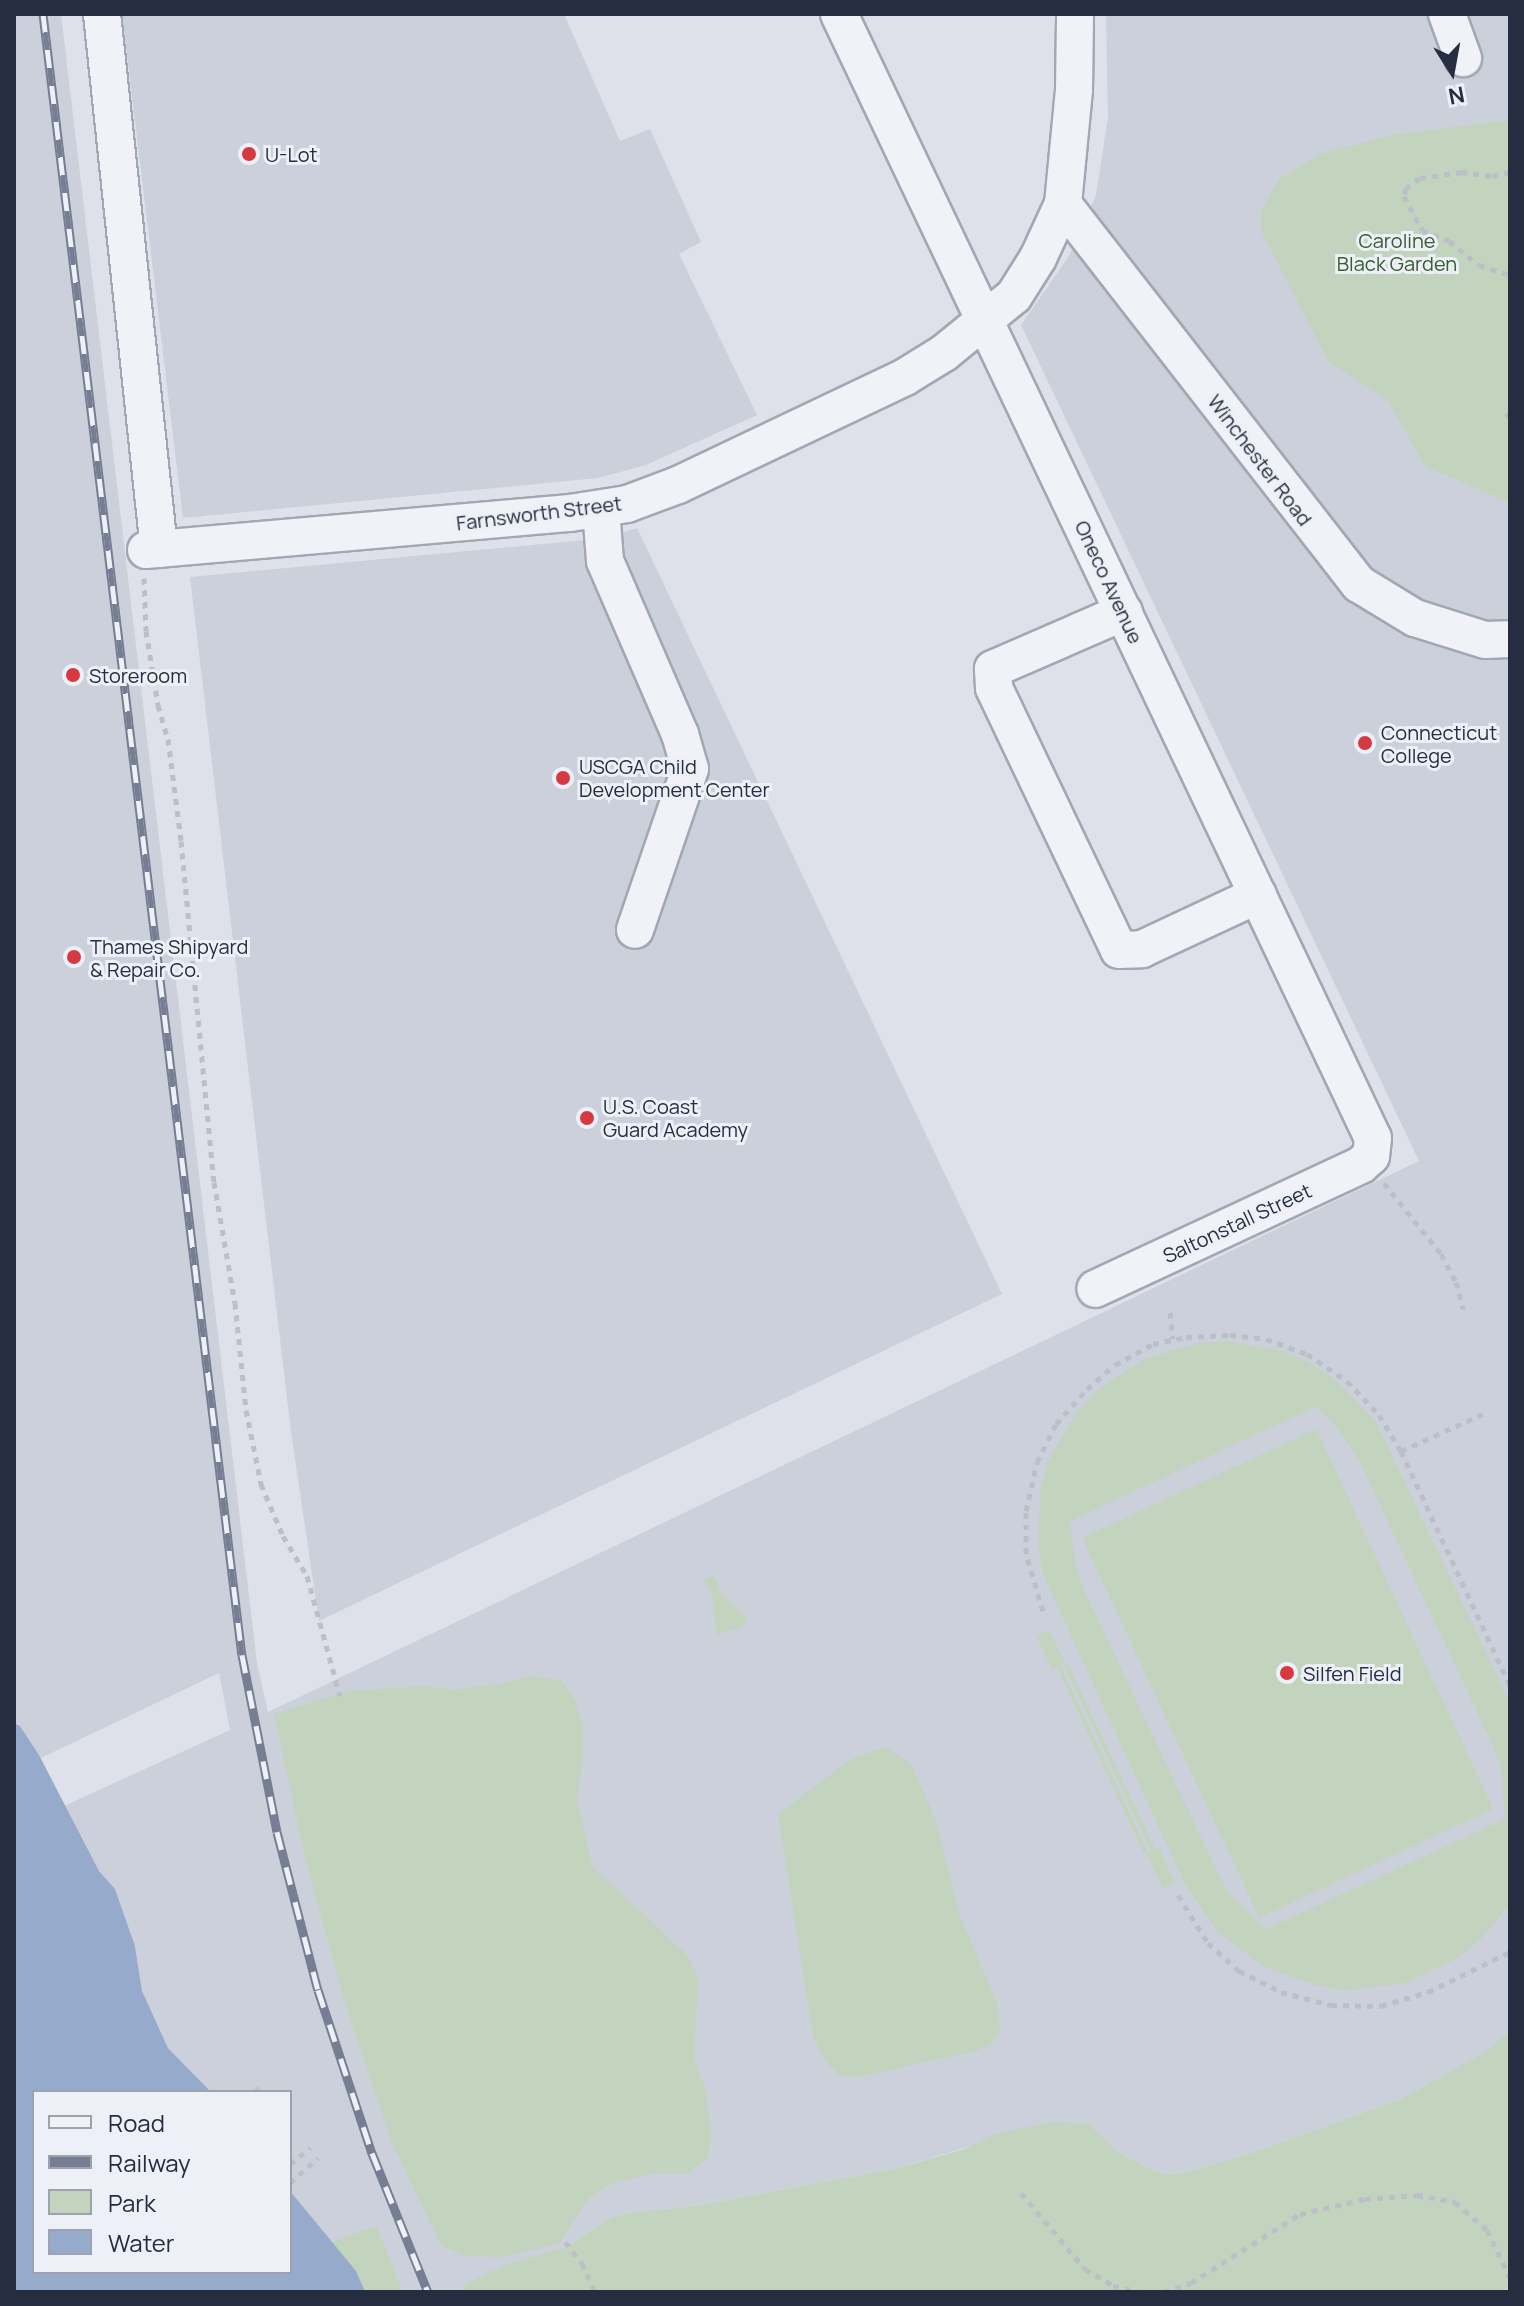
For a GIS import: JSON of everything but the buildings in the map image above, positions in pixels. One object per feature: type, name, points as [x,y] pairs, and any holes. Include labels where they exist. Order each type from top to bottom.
[{"type":"street","points":[[102,14],[152,549]]},
{"type":"street","name":"Oneco Avenue","points":[[839,14],[1373,1138],[1370,1156]]},
{"type":"street","name":"Farnsworth Street","points":[[152,549],[601,509],[678,485],[905,377],[986,322],[1014,296],[1038,258],[1063,204],[1074,90],[1075,14]]},
{"type":"street","points":[[1447,14],[1463,58]]},
{"type":"street","name":"Winchester Road","points":[[1063,204],[1359,584],[1415,618],[1485,640],[1510,639]]},
{"type":"street","points":[[601,509],[605,561],[680,734],[690,769],[635,930]]},
{"type":"street","points":[[1124,612],[993,669],[994,688],[1119,950],[1142,949],[1258,895]]},
{"type":"street","name":"Saltonstall Street","points":[[1095,1289],[1370,1156]]},
{"type":"path","points":[[1510,172],[1491,176],[1462,172],[1420,178],[1406,188],[1404,196],[1422,230],[1449,241],[1479,265],[1510,275]]},
{"type":"path","points":[[152,549],[143,593],[146,631],[158,705],[168,739],[201,1028],[203,1099],[235,1303],[246,1410],[261,1484],[283,1536],[307,1576],[340,1696]]},
{"type":"path","points":[[1370,1156],[1441,1254],[1456,1282],[1463,1309]]},
{"type":"path","points":[[1170,1312],[1173,1339]]},
{"type":"path","points":[[1043,1611],[1026,1554],[1026,1511],[1037,1462],[1056,1424],[1087,1389],[1115,1365],[1153,1344],[1173,1339],[1230,1335],[1266,1339],[1307,1354],[1347,1381],[1379,1415],[1401,1451],[1510,1686]]},
{"type":"path","points":[[1401,1451],[1483,1414]]},
{"type":"path","points":[[1178,1895],[1208,1943],[1239,1971],[1281,1992],[1331,2005],[1381,2006],[1428,1992],[1510,1952]]},
{"type":"path","points":[[292,2162],[310,2148]]},
{"type":"path","points":[[292,2181],[318,2158]]},
{"type":"path","points":[[1021,2193],[1085,2269],[1113,2286],[1142,2292]]},
{"type":"path","points":[[1164,2292],[1191,2283],[1300,2214],[1365,2199],[1417,2195],[1455,2202],[1487,2230],[1510,2278]]},
{"type":"path","points":[[565,2242],[582,2263],[595,2292]]},
{"type":"shaded area","name":"Connecticut College","points":[[14,14],[61,14],[257,1663],[268,1712],[1419,1161],[1021,325],[1069,256],[1096,195],[1108,117],[1106,14],[1510,14],[1510,2030],[1488,2051],[1401,2099],[1254,2152],[1183,2173],[1166,2174],[1148,2168],[1117,2151],[1089,2124],[981,2143],[898,2168],[701,2205],[627,2213],[611,2218],[564,2248],[466,2283],[457,2292],[403,2292],[377,2227],[332,2243],[292,2193],[292,2090],[209,2090],[168,2048],[142,1991],[135,1946],[115,1890],[99,1871],[64,1806],[230,1730],[219,1673],[41,1758],[20,1726],[14,1723]]},
{"type":"shaded area","points":[[122,14],[564,14],[620,141],[650,129],[701,242],[679,254],[757,415],[646,465],[598,478],[183,518]]},
{"type":"shaded area","name":"U.S. Coast Guard Academy","points":[[637,528],[1002,1294],[319,1621],[291,1432],[190,577],[606,538]]},
{"type":"green space","name":"Caroline Black Garden","points":[[1510,120],[1510,503],[1425,466],[1387,399],[1329,362],[1261,231],[1261,212],[1279,179],[1321,154],[1398,134]]},
{"type":"green space","points":[[1228,1341],[1285,1352],[1312,1364],[1336,1380],[1376,1422],[1510,1703],[1510,1904],[1480,1940],[1458,1958],[1405,1983],[1348,1990],[1318,1986],[1264,1967],[1218,1932],[1185,1884],[1044,1577],[1038,1549],[1040,1491],[1047,1463],[1076,1413],[1096,1391],[1144,1359],[1199,1343]],"holes":[[[1315,1407],[1333,1422],[1360,1462],[1491,1742],[1501,1767],[1505,1819],[1266,1929],[1228,1892],[1216,1869],[1084,1590],[1076,1568],[1070,1521]]]},
{"type":"green space","name":"Silfen Field","points":[[1316,1429],[1493,1809],[1259,1918],[1082,1538]]},
{"type":"green space","points":[[714,1575],[717,1588],[748,1619],[741,1627],[717,1635],[711,1590],[703,1581]]},
{"type":"green space","points":[[1049,1630],[1065,1663],[1061,1666],[1148,1852],[1144,1854],[1057,1667],[1052,1669],[1036,1636]]},
{"type":"green space","points":[[1068,1664],[1155,1849],[1159,1848],[1175,1882],[1163,1888],[1147,1854],[1151,1851],[1064,1666]]},
{"type":"green space","points":[[530,1676],[561,1680],[575,1700],[582,1724],[582,1765],[577,1801],[592,1866],[688,1956],[698,1977],[694,2061],[706,2090],[711,2133],[708,2157],[689,2173],[653,2173],[612,2183],[588,2199],[559,2244],[500,2257],[466,2256],[441,2245],[393,2145],[347,2010],[306,1862],[274,1714],[347,1691],[427,1686],[451,1690],[501,1684]]},
{"type":"green space","points":[[886,1747],[911,1764],[935,1818],[959,1913],[998,2006],[1000,2031],[993,2043],[979,2050],[858,2077],[840,2076],[826,2062],[813,2036],[778,1814],[851,1759]]},
{"type":"green space","points":[[1510,2030],[1510,2292],[457,2292],[466,2283],[508,2264],[564,2248],[611,2218],[627,2213],[701,2205],[898,2168],[964,2149],[997,2134],[1051,2122],[1089,2124],[1117,2151],[1148,2168],[1166,2174],[1183,2173],[1254,2152],[1401,2099],[1487,2051]]},
{"type":"green space","points":[[292,2194],[332,2242],[377,2226],[403,2292],[253,2292],[292,2274]]},
{"type":"water","points":[[14,1723],[20,1726],[39,1755],[99,1871],[115,1889],[135,1946],[142,1991],[168,2048],[209,2090],[32,2090],[32,2274],[292,2274],[292,2193],[356,2271],[365,2292],[14,2292]]},
{"type":"railway","points":[[43,14],[242,1655],[277,1832],[318,1990],[372,2153],[428,2292]]},
{"type":"place","name":"U-Lot","points":[[249,154]]},
{"type":"place","name":"Storeroom","points":[[73,675]]},
{"type":"place","name":"Connecticut College","points":[[1365,743]]},
{"type":"place","name":"USCGA Child Development Center","points":[[563,778]]},
{"type":"place","name":"Thames Shipyard & Repair Co.","points":[[74,957]]},
{"type":"place","name":"U.S. Coast Guard Academy","points":[[587,1118]]},
{"type":"place","name":"Silfen Field","points":[[1287,1673]]}]
